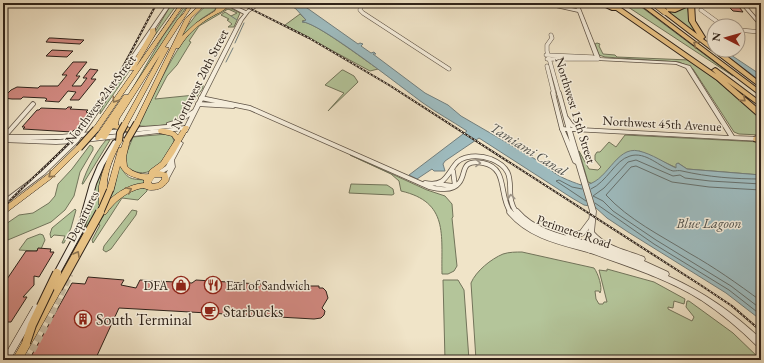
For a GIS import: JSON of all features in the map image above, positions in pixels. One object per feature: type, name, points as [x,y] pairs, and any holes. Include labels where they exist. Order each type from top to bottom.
[{"type":"highway","points":[[600,3],[632,19]]},
{"type":"highway","points":[[610,3],[719,79],[761,114]]},
{"type":"highway","points":[[617,3],[720,73],[761,105]]},
{"type":"highway","points":[[641,3],[761,94]]},
{"type":"highway","points":[[646,3],[656,8],[671,10],[682,8],[685,3]]},
{"type":"highway","points":[[691,3],[691,14],[694,25],[706,41]]},
{"type":"highway","points":[[655,4],[706,43]]},
{"type":"highway","points":[[725,58],[761,86]]},
{"type":"main road","name":"Northwest 21st Street","points":[[3,212],[50,176],[79,148],[101,134],[128,82],[184,3]]},
{"type":"main road","points":[[160,78],[192,3]]},
{"type":"main road","points":[[101,134],[117,119],[164,44],[188,15],[205,3]]},
{"type":"main road","points":[[215,3],[219,7],[217,12]]},
{"type":"main road","points":[[160,78],[185,35],[201,21],[223,9],[233,6]]},
{"type":"main road","name":"Northwest 21st Street","points":[[117,141],[120,133],[127,127],[178,27],[188,15]]},
{"type":"main road","points":[[128,82],[132,70],[153,33],[153,29]]},
{"type":"main road","points":[[101,134],[142,71],[162,34]]},
{"type":"main road","name":"Departures","points":[[17,360],[94,224],[110,190],[117,162],[160,78]]},
{"type":"main road","points":[[117,119],[115,127],[127,127]]},
{"type":"main road","points":[[136,175],[149,173],[161,167],[167,161],[187,127]]},
{"type":"main road","points":[[162,129],[174,134],[178,140]]},
{"type":"main road","points":[[117,141],[106,171],[103,188],[103,205],[96,224],[106,208],[116,198],[135,187],[148,185],[152,188],[158,187],[164,183],[166,178],[165,175],[156,174],[143,177],[127,172],[123,166],[123,157],[128,140]]},
{"type":"main road","name":"Departures","points":[[6,360],[57,273],[82,226],[95,178],[117,141]]},
{"type":"main road","points":[[148,185],[148,179],[156,174]]},
{"type":"main road","points":[[26,343],[32,325],[57,273]]},
{"type":"street","points":[[3,203],[54,163],[76,141],[170,3]]},
{"type":"street","points":[[361,3],[360,10],[363,13],[450,69]]},
{"type":"street","points":[[509,3],[551,5],[579,11]]},
{"type":"street","points":[[576,3],[598,59]]},
{"type":"street","points":[[742,3],[761,25]]},
{"type":"street","points":[[233,6],[258,4]]},
{"type":"street","points":[[233,6],[247,12],[258,4]]},
{"type":"street","points":[[233,6],[241,15],[235,27],[236,29]]},
{"type":"street","points":[[701,10],[712,18]]},
{"type":"street","name":"Northwest 20th Street","points":[[156,174],[167,169],[236,29],[247,12]]},
{"type":"street","points":[[746,31],[761,32]]},
{"type":"street","name":"Northwest 15th Street","points":[[585,182],[562,129],[554,101],[544,45],[551,35],[552,38],[547,48],[546,56],[562,101],[569,130],[585,182],[593,214],[591,248]]},
{"type":"street","points":[[546,56],[684,65],[691,70],[733,138]]},
{"type":"street","points":[[201,98],[245,107],[420,184],[433,188],[449,188],[455,186]]},
{"type":"street","points":[[554,101],[562,101]]},
{"type":"street","points":[[4,138],[33,104]]},
{"type":"street","points":[[198,104],[245,107]]},
{"type":"street","points":[[4,138],[48,142],[76,141],[127,127],[162,129],[179,121],[195,110]]},
{"type":"street","points":[[566,118],[570,124],[574,126],[593,131]]},
{"type":"street","points":[[4,138],[53,137],[187,127]]},
{"type":"street","name":"Northwest 45th Avenue","points":[[562,129],[760,139]]},
{"type":"street","points":[[574,144],[575,134],[593,131]]},
{"type":"street","name":"Perimeter Road","points":[[433,184],[441,182],[447,178],[453,168],[462,159],[472,157],[487,158],[497,162],[506,170],[510,177],[510,199],[516,212],[534,226],[685,286]]},
{"type":"street","name":"Northwest 20th Street","points":[[166,178],[172,167],[172,160]]},
{"type":"street","name":"Perimeter Road","points":[[455,186],[460,182],[464,168],[468,164],[479,162],[492,166],[501,176],[505,204],[518,221],[534,232],[643,262],[669,275],[721,310],[761,344]]},
{"type":"street","points":[[453,168],[455,186]]},
{"type":"street","points":[[412,180],[455,186]]},
{"type":"street","points":[[3,198],[16,194]]},
{"type":"street","points":[[562,237],[579,236],[584,233],[593,214]]},
{"type":"street","points":[[592,233],[599,243],[636,256],[669,275]]},
{"type":"green space","points":[[172,3],[178,3],[145,49]]},
{"type":"green space","points":[[187,3],[189,3],[131,91],[163,36]]},
{"type":"green space","points":[[209,3],[213,3],[216,6],[215,10],[201,19],[183,36],[180,36],[196,15]]},
{"type":"green space","points":[[622,3],[636,3],[706,56],[706,58],[709,58],[733,76]]},
{"type":"green space","points":[[687,4],[690,22],[699,37],[665,10],[681,10]]},
{"type":"green space","points":[[228,9],[199,26],[189,41],[191,42],[177,65],[167,76],[155,99],[195,95],[201,85],[203,85],[203,88],[188,111],[179,120],[173,123],[159,126],[139,126],[164,73],[188,35],[203,21]]},
{"type":"green space","points":[[228,9],[232,9],[240,13],[234,27],[228,27],[232,24],[227,20],[229,19],[221,15],[225,12],[231,16],[237,13]]},
{"type":"green space","points":[[300,14],[306,20],[302,21],[303,22],[309,23],[328,34],[378,69],[370,71],[285,25]]},
{"type":"green space","points":[[595,44],[600,44],[599,46],[603,54],[615,55],[617,57],[689,60],[715,79],[761,119],[761,135],[739,134],[734,132],[693,69],[688,66],[679,62],[605,57],[599,55]]},
{"type":"green space","points":[[142,47],[128,73],[100,114],[101,108]]},
{"type":"green space","points":[[342,70],[354,76],[358,82],[328,111],[344,93],[325,85]]},
{"type":"green space","points":[[167,134],[172,136],[174,141],[167,155],[156,168],[143,173],[135,172],[127,167],[125,157],[133,137]]},
{"type":"green space","points":[[625,135],[761,142],[761,175],[687,169],[678,163],[677,168],[639,151],[598,181],[593,184],[588,182],[579,151],[589,169],[598,170],[601,167],[595,160],[595,155],[597,152],[600,152],[609,142],[616,147]]},
{"type":"green space","points":[[106,140],[110,140],[82,184],[92,160]]},
{"type":"green space","points":[[90,145],[93,147],[93,150],[80,172],[74,196],[65,210],[51,222],[3,242],[3,226],[19,215],[33,213],[49,203],[55,196],[58,184],[72,169]]},
{"type":"green space","points":[[350,155],[427,190],[445,196],[452,204],[457,266],[454,271],[448,274],[442,274],[442,246],[439,222],[435,212],[428,203],[417,196],[401,191],[399,181],[391,174]]},
{"type":"green space","points":[[119,163],[128,177],[145,180],[144,183],[106,205]]},
{"type":"green space","points":[[102,169],[99,191],[100,207],[85,233],[83,233],[89,216],[94,187]]},
{"type":"green space","points":[[351,184],[387,185],[393,189],[394,194],[349,193]]},
{"type":"green space","points":[[142,187],[147,189],[147,191],[138,200],[122,198],[93,243],[92,240],[100,225],[98,224],[112,205],[121,197]]},
{"type":"green space","points":[[75,209],[71,228],[64,243],[62,243],[65,236],[54,235],[51,238],[50,234],[52,228]]},
{"type":"green space","points":[[132,210],[137,211],[136,215],[111,249],[106,252],[103,250],[104,246]]},
{"type":"green space","points":[[40,234],[43,235],[45,240],[41,249],[35,251],[19,250],[27,239]]},
{"type":"green space","points":[[522,252],[594,268],[596,270],[601,291],[600,293],[599,291],[595,291],[596,299],[599,304],[607,302],[599,270],[607,271],[607,269],[654,282],[685,299],[684,304],[674,301],[673,308],[668,307],[668,309],[692,321],[694,317],[686,307],[687,301],[689,301],[733,333],[761,360],[476,360],[471,283],[484,266],[498,256],[505,253]]},
{"type":"green space","points":[[443,280],[458,280],[464,290],[469,360],[445,360]]},
{"type":"water","name":"Blue Lagoon","points":[[287,3],[300,3],[358,44],[363,44],[361,46],[371,53],[374,52],[376,54],[373,54],[425,93],[448,105],[461,116],[547,166],[558,175],[581,185],[582,182],[583,185],[598,179],[617,159],[631,151],[639,151],[649,154],[676,168],[676,164],[678,163],[687,169],[761,175],[761,320],[726,293],[628,232],[607,218],[595,207],[584,205],[572,198],[479,138],[445,161],[443,164],[445,171],[434,171],[432,169],[417,179],[409,175],[467,131],[423,103],[381,71],[325,32],[302,22],[306,20],[296,9]]},
{"type":"water","points":[[729,58],[736,58],[761,75],[761,82]]},
{"type":"building","points":[[700,3],[736,3],[743,12],[733,11],[729,7],[699,6]]},
{"type":"building","points":[[49,38],[84,40],[80,44],[46,42]]},
{"type":"building","points":[[52,50],[73,51],[67,57],[46,56]]},
{"type":"building","points":[[73,62],[87,62],[76,76],[80,76],[72,86],[81,86],[87,78],[83,78],[90,69],[98,70],[91,79],[96,79],[79,100],[70,100],[76,92],[68,91],[59,102],[45,101],[47,99],[45,98],[3,98],[11,90],[17,87],[38,88],[40,86],[58,86],[67,75],[62,75]]},
{"type":"building","points":[[68,107],[72,107],[70,109],[88,110],[86,112],[89,113],[76,130],[72,132],[23,129],[25,127],[22,127],[37,110],[41,108],[66,109]]},
{"type":"building","points":[[38,248],[51,249],[50,252],[54,252],[39,277],[34,276],[34,285],[23,297],[27,297],[11,322],[6,322],[3,327],[3,285],[26,251],[37,251]]},
{"type":"building","name":"South Terminal","points":[[88,277],[124,280],[121,285],[136,288],[140,280],[192,283],[196,280],[306,287],[319,286],[319,288],[323,288],[326,291],[328,298],[322,308],[325,311],[324,315],[321,318],[314,319],[119,308],[95,360],[29,360],[72,283],[85,284]]},
{"type":"waterway","points":[[231,16],[237,20]]},
{"type":"waterway","points":[[235,43],[244,23]]},
{"type":"waterway","points":[[226,62],[233,48]]},
{"type":"tunnel","points":[[27,360],[49,319],[70,274]]},
{"type":"railway","points":[[3,208],[71,141],[92,116],[113,85],[157,3]]},
{"type":"railway","points":[[239,3],[309,38],[389,85],[702,286],[732,306],[761,331]]},
{"type":"place","name":"DFA","points":[[181,285]]},
{"type":"place","name":"Earl of Sandwich","points":[[213,285]]},
{"type":"place","name":"Starbucks","points":[[210,311]]},
{"type":"place","name":"South Terminal","points":[[83,319]]},
{"type":"water label","name":"Tamiami Canal","points":[[529,149]]}]
